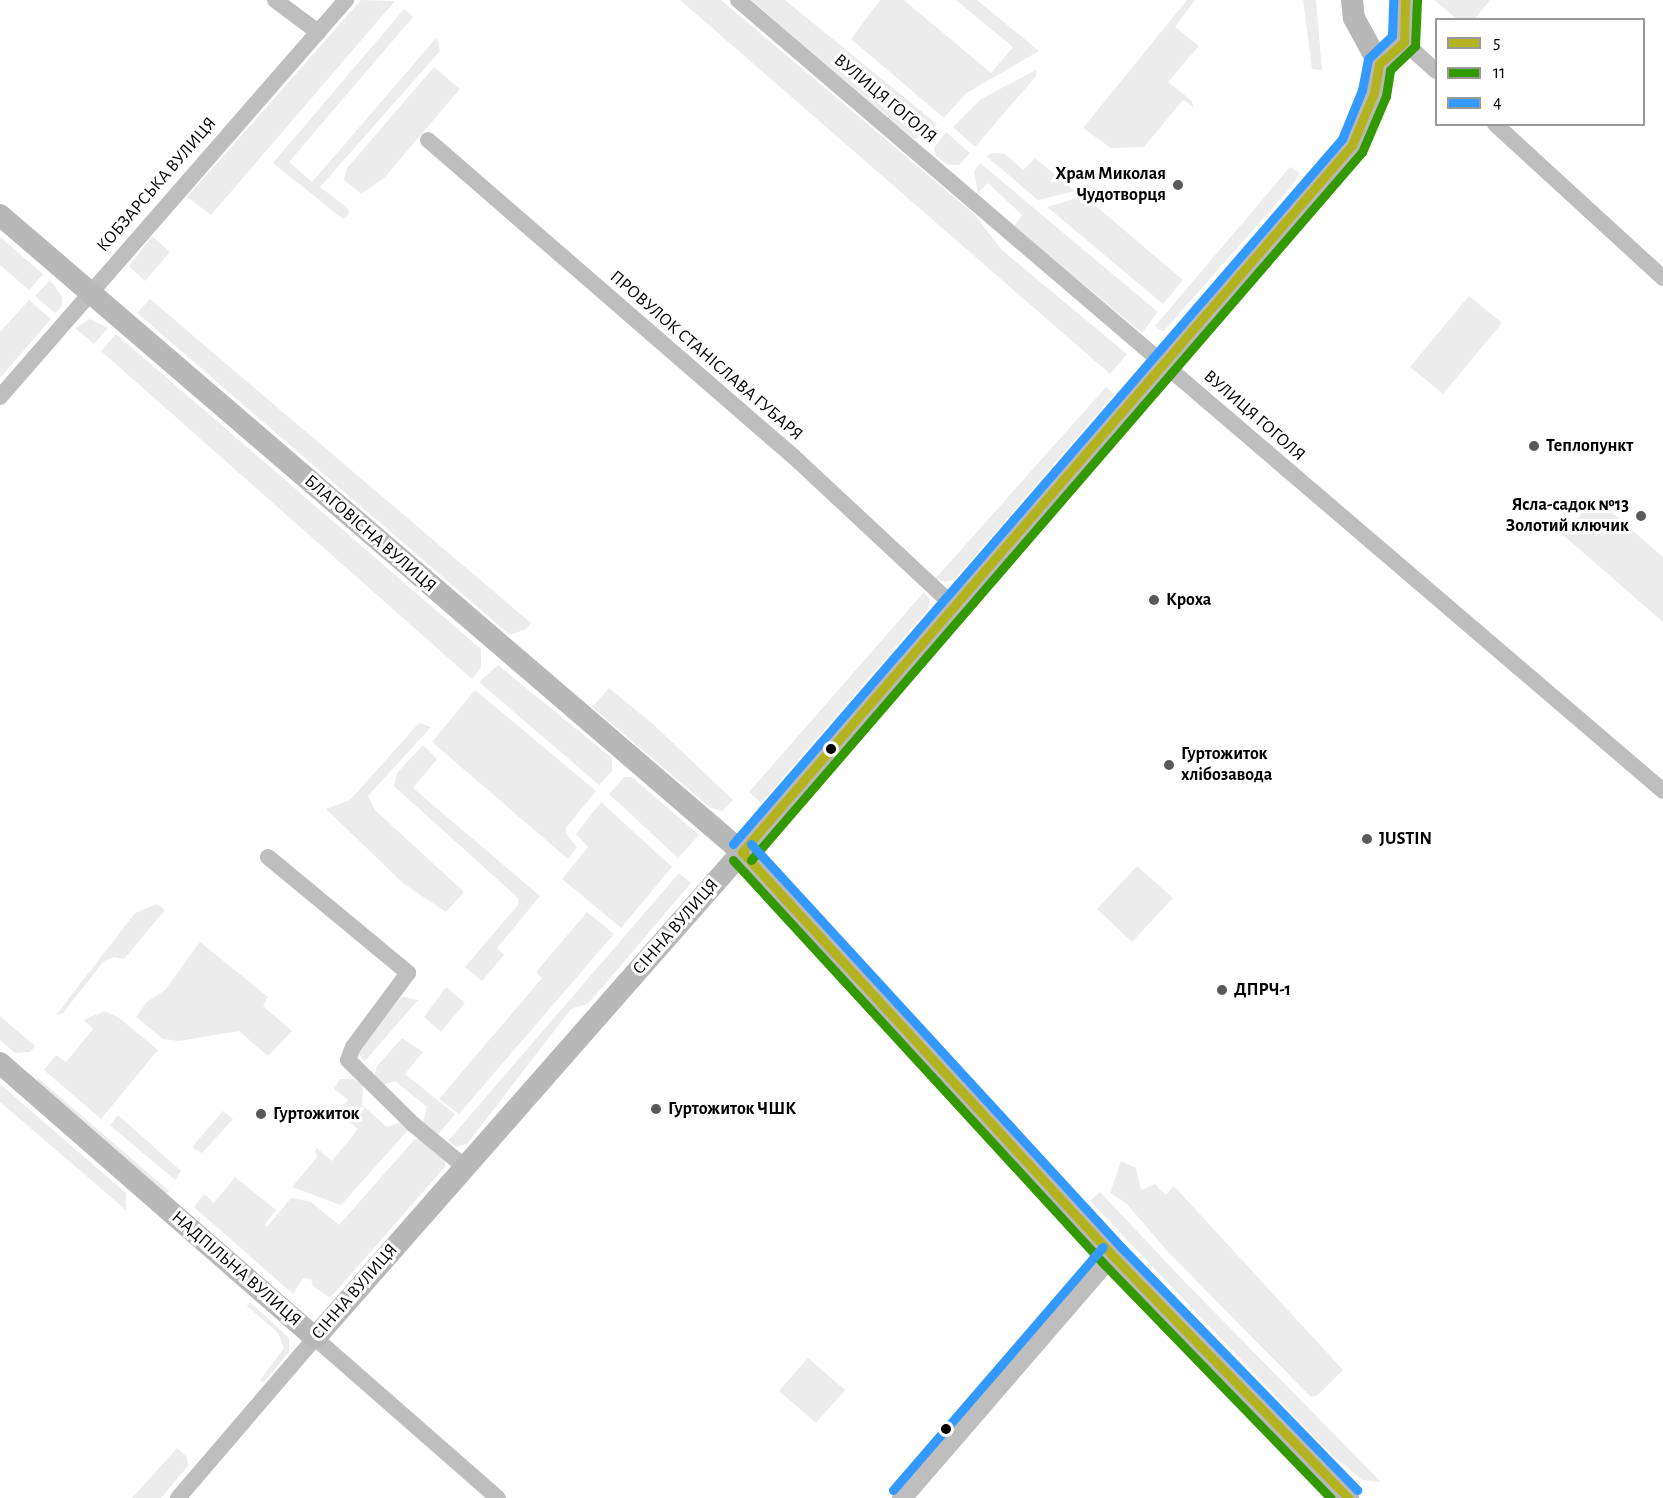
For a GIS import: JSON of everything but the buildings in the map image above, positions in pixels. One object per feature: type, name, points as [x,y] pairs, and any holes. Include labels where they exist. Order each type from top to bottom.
[{"type":"main road","points":[[1353,0],[1354,18],[1379,64],[1404,42],[1405,0]]},
{"type":"main road","name":"СІННА ВУЛИЦЯ","points":[[315,1338],[742,852],[1352,145],[1374,93],[1379,64]]},
{"type":"main road","name":"БЛАГОВІСНА ВУЛИЦЯ","points":[[0,215],[742,852],[1112,1255],[1348,1498]]},
{"type":"main road","name":"НАДПІЛЬНА ВУЛИЦЯ","points":[[0,1063],[315,1338]]},
{"type":"street","points":[[275,0],[318,32]]},
{"type":"street","name":"КОБЗАРСЬКА ВУЛИЦЯ","points":[[0,397],[346,0]]},
{"type":"street","name":"ВУЛИЦЯ ГОГОЛЯ","points":[[738,0],[1663,791]]},
{"type":"street","points":[[1404,42],[1435,69]]},
{"type":"street","points":[[1497,126],[1663,278]]},
{"type":"street","name":"ПРОВУЛОК СТАНІСЛАВА ГУБАРЯ","points":[[428,140],[794,458],[954,606]]},
{"type":"street","points":[[268,857],[408,973],[365,1030],[348,1059],[414,1125],[465,1167]]},
{"type":"street","points":[[902,1498],[1112,1255]]},
{"type":"street","name":"СІННА ВУЛИЦЯ","points":[[178,1498],[315,1338]]},
{"type":"street","name":"НАДПІЛЬНА ВУЛИЦЯ","points":[[315,1338],[498,1498]]},
{"type":"shaded area","points":[[361,0],[395,1],[211,215],[187,197]]},
{"type":"shaded area","points":[[680,0],[721,0],[974,214],[1002,250],[1127,354],[1110,374]]},
{"type":"shaded area","points":[[751,0],[785,0],[937,124],[926,135],[914,139]]},
{"type":"shaded area","points":[[880,0],[904,0],[991,73],[1013,47],[956,0],[977,0],[1039,51],[965,94],[944,118],[851,39]]},
{"type":"shaded area","points":[[1187,0],[1195,0],[1175,27],[1199,46],[1168,82],[1192,101],[1193,107],[1183,100],[1144,147],[1111,148],[1083,128]]},
{"type":"shaded area","points":[[1303,0],[1316,0],[1322,70],[1312,69]]},
{"type":"shaded area","points":[[1434,0],[1490,0],[1476,18],[1456,18]]},
{"type":"shaded area","points":[[404,9],[413,17],[289,162],[312,182],[437,37],[440,51],[320,187],[350,212],[343,219],[273,163]]},
{"type":"shaded area","points":[[434,67],[460,89],[384,178],[361,194],[344,180],[347,168]]},
{"type":"shaded area","points":[[1036,70],[1036,76],[975,147],[953,127],[981,99]]},
{"type":"shaded area","points":[[946,132],[970,153],[959,165],[948,165],[936,156],[934,148]]},
{"type":"shaded area","points":[[993,153],[1005,154],[1023,170],[1035,158],[1075,191],[1038,200],[986,156]]},
{"type":"shaded area","points":[[980,163],[1158,312],[1142,333],[1014,226],[1022,215],[988,183],[978,193],[974,172]]},
{"type":"shaded area","points":[[1290,167],[1300,173],[1290,188],[1163,332],[1155,326]]},
{"type":"shaded area","points":[[1084,196],[1183,280],[1163,304],[1047,207]]},
{"type":"shaded area","points":[[152,236],[170,252],[145,281],[129,266]]},
{"type":"shaded area","points":[[0,237],[43,274],[29,290],[0,265]]},
{"type":"shaded area","points":[[50,280],[62,296],[62,306],[55,313],[35,296]]},
{"type":"shaded area","points":[[1469,296],[1502,323],[1443,394],[1410,367]]},
{"type":"shaded area","points":[[150,299],[531,623],[526,629],[510,635],[137,313]]},
{"type":"shaded area","points":[[29,300],[51,319],[0,378],[0,332]]},
{"type":"shaded area","points":[[90,319],[108,328],[94,344],[75,328]]},
{"type":"shaded area","points":[[116,334],[481,649],[481,667],[472,679],[101,351]]},
{"type":"shaded area","points":[[1106,387],[1114,394],[955,579],[945,582],[935,579]]},
{"type":"shaded area","points":[[1595,498],[1663,557],[1663,622],[1563,535]]},
{"type":"shaded area","points":[[924,592],[930,599],[928,609],[761,803],[749,792]]},
{"type":"shaded area","points":[[498,665],[612,758],[612,771],[599,785],[479,682]]},
{"type":"shaded area","points":[[609,688],[653,724],[733,800],[722,811],[711,808],[592,707]]},
{"type":"shaded area","points":[[475,690],[596,791],[566,828],[566,834],[577,847],[568,859],[432,742]]},
{"type":"shaded area","points":[[419,723],[431,727],[368,796],[375,810],[464,892],[446,912],[404,884],[326,809],[350,800]]},
{"type":"shaded area","points":[[423,745],[437,759],[413,788],[540,896],[497,948],[504,955],[482,981],[465,967],[518,905],[518,898],[394,786],[397,773]]},
{"type":"shaded area","points":[[624,777],[632,777],[699,835],[678,858],[609,794]]},
{"type":"shaded area","points":[[601,802],[672,867],[621,928],[562,879],[588,847],[576,834]]},
{"type":"shaded area","points":[[1137,866],[1173,898],[1132,942],[1097,909]]},
{"type":"shaded area","points":[[679,873],[691,883],[588,1004],[571,1009],[467,1144],[456,1147],[448,1141]]},
{"type":"shaded area","points":[[157,904],[165,910],[124,959],[114,957],[104,961],[63,1013],[56,1015],[135,913]]},
{"type":"shaded area","points":[[587,912],[614,934],[459,1114],[439,1099],[542,978],[536,972]]},
{"type":"shaded area","points":[[200,942],[268,997],[263,1006],[292,1031],[268,1056],[239,1031],[179,1041],[163,1039],[136,1017],[147,1002],[165,990]]},
{"type":"shaded area","points":[[446,987],[465,1003],[441,1032],[424,1017]]},
{"type":"shaded area","points":[[402,996],[418,1000],[365,1061],[357,1053]]},
{"type":"shaded area","points":[[104,1011],[118,1017],[158,1050],[101,1119],[44,1070],[56,1055],[66,1062],[93,1029],[84,1020]]},
{"type":"shaded area","points":[[0,1016],[35,1046],[30,1052],[15,1053],[0,1040]]},
{"type":"shaded area","points":[[402,1038],[423,1052],[405,1074],[455,1114],[436,1137],[422,1125],[427,1107],[395,1081],[379,1086],[374,1076],[377,1066]]},
{"type":"shaded area","points":[[38,1078],[169,1191],[160,1203],[35,1088]]},
{"type":"shaded area","points":[[340,1079],[354,1079],[363,1085],[362,1105],[387,1127],[403,1121],[410,1128],[341,1205],[292,1187],[318,1156],[314,1152],[317,1148],[332,1161],[358,1129],[337,1111],[348,1100],[334,1089]]},
{"type":"shaded area","points":[[0,1084],[126,1193],[126,1210],[0,1102]]},
{"type":"shaded area","points":[[223,1111],[233,1119],[202,1153],[192,1147]]},
{"type":"shaded area","points":[[118,1115],[181,1171],[175,1180],[110,1125]]},
{"type":"shaded area","points":[[422,1138],[445,1157],[445,1167],[330,1298],[313,1286],[311,1279],[303,1278],[293,1294],[194,1207],[204,1194],[214,1203],[235,1177],[276,1210],[265,1224],[267,1227],[291,1198],[311,1202],[339,1225],[414,1140]]},
{"type":"shaded area","points":[[1121,1161],[1136,1168],[1141,1190],[1155,1184],[1166,1195],[1174,1186],[1343,1370],[1318,1395],[1311,1397],[1169,1253],[1126,1203],[1110,1193]]},
{"type":"shaded area","points":[[1100,1192],[1381,1482],[1362,1480],[1331,1454],[1090,1201]]},
{"type":"shaded area","points":[[250,1302],[289,1338],[289,1352],[263,1383],[260,1380],[284,1348],[278,1333],[247,1306]]},
{"type":"shaded area","points":[[808,1358],[845,1390],[816,1423],[779,1391]]},
{"type":"shaded area","points":[[177,1448],[187,1457],[188,1466],[161,1498],[132,1498]]},
{"type":"transit line","name":"4","points":[[733,844],[1342,139],[1362,90],[1368,59],[1392,36],[1393,0]]},
{"type":"transit line","name":"5","points":[[742,852],[1352,145],[1374,93],[1379,64],[1404,42],[1405,0]]},
{"type":"transit line","name":"11","points":[[751,860],[1362,152],[1386,96],[1390,70],[1415,46],[1417,0]]},
{"type":"transit line","name":"4","points":[[751,844],[1121,1247],[1357,1490]]},
{"type":"transit line","name":"5","points":[[742,852],[1112,1255],[1348,1498]]},
{"type":"transit line","name":"11","points":[[733,860],[1103,1263],[1331,1498]]},
{"type":"transit line","name":"4","points":[[893,1490],[1103,1247]]},
{"type":"place","name":"Храм Миколая Чудотворця","points":[[1178,185]]},
{"type":"place","name":"Теплопункт","points":[[1534,446]]},
{"type":"place","name":"Ясла-садок №13 Золотий ключик","points":[[1641,516]]},
{"type":"place","name":"Кроха","points":[[1154,600]]},
{"type":"place","name":"Гуртожиток хлібозавода","points":[[1169,765]]},
{"type":"place","name":"JUSTIN","points":[[1367,839]]},
{"type":"place","name":"ДПРЧ-1","points":[[1222,990]]},
{"type":"place","name":"Гуртожиток ЧШК","points":[[656,1109]]},
{"type":"place","name":"Гуртожиток","points":[[261,1114]]}]
